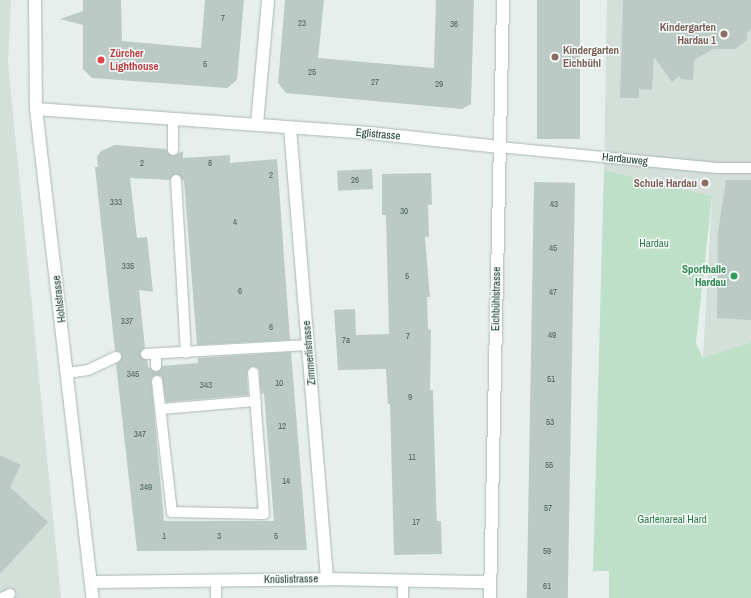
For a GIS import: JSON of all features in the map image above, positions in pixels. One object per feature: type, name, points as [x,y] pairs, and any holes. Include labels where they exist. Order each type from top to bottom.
[{"type":"street","name":"Hohlstrasse","points":[[35,0],[36,109],[94,598]]},
{"type":"street","points":[[257,124],[268,0]]},
{"type":"street","name":"Eichbühlstrasse","points":[[490,598],[502,0]]},
{"type":"street","name":"Eglistrasse","points":[[36,109],[370,133],[499,147]]},
{"type":"street","name":"Zimmerlistrasse","points":[[290,128],[327,579]]},
{"type":"street","name":"Knüslistrasse","points":[[92,582],[327,579],[490,582]]},
{"type":"lane","points":[[173,119],[174,150]]},
{"type":"lane","name":"Hardauweg","points":[[499,147],[717,168],[751,168]]},
{"type":"lane","points":[[176,180],[186,353]]},
{"type":"lane","points":[[156,366],[151,354],[253,353],[309,345]]},
{"type":"lane","points":[[67,373],[88,370],[116,357]]},
{"type":"lane","points":[[157,381],[172,512],[264,514],[253,372]]},
{"type":"lane","points":[[161,409],[256,401]]},
{"type":"lane","points":[[216,580],[216,598]]},
{"type":"lane","points":[[403,580],[403,598]]},
{"type":"shaded area","points":[[0,0],[11,0],[8,64],[61,598],[0,598]]},
{"type":"shaded area","name":"Schule Hardau","points":[[607,0],[751,0],[751,342],[703,358],[712,196],[604,170]]},
{"type":"green space","name":"Gartenareal Hard","points":[[604,170],[712,196],[696,343],[703,358],[751,342],[751,598],[609,598],[609,571],[593,571]]},
{"type":"building","points":[[83,0],[121,0],[122,41],[201,48],[205,0],[244,0],[237,80],[227,88],[92,78],[83,69],[83,25],[60,19],[83,11]]},
{"type":"building","points":[[285,0],[324,0],[318,58],[434,68],[436,0],[474,0],[471,104],[462,109],[286,93],[278,83]]},
{"type":"building","points":[[537,0],[580,0],[580,139],[537,139]]},
{"type":"building","points":[[623,0],[751,0],[751,29],[747,33],[747,40],[735,49],[713,49],[694,60],[693,80],[681,79],[679,76],[672,82],[654,57],[652,90],[639,89],[639,98],[620,98]]},
{"type":"building","points":[[115,145],[166,149],[173,156],[183,151],[183,158],[230,155],[230,163],[277,159],[290,340],[197,345],[184,181],[176,174],[170,180],[130,178],[137,238],[147,237],[153,292],[139,290],[145,348],[140,355],[147,360],[148,367],[156,372],[162,366],[198,363],[198,358],[291,352],[307,550],[137,551],[116,364],[122,357],[120,352],[115,351],[95,167],[98,167],[97,157],[101,151]],"holes":[[[252,366],[259,369],[261,394],[264,393],[274,521],[164,521],[151,378],[157,375],[162,377],[166,402],[248,395],[247,372]]]},
{"type":"building","points":[[372,169],[373,189],[338,191],[337,171]]},
{"type":"building","points":[[431,173],[432,205],[428,205],[429,237],[425,237],[430,297],[427,297],[428,329],[431,330],[430,390],[433,390],[437,521],[441,521],[442,554],[394,555],[390,404],[388,404],[386,369],[338,370],[334,310],[355,309],[356,335],[389,334],[386,215],[382,215],[382,174]]},
{"type":"building","name":"Sporthalle Hardau","points":[[726,180],[751,180],[751,320],[717,318],[718,233]]},
{"type":"building","points":[[534,182],[575,183],[568,598],[527,598]]},
{"type":"building","points":[[0,455],[21,465],[10,487],[48,522],[0,574]]},
{"type":"place","name":"Kindergarten Hardau 1","points":[[724,34]]},
{"type":"place","name":"Kindergarten Eichbühl","points":[[555,57]]},
{"type":"place","name":"Zürcher Lighthouse","points":[[101,60]]},
{"type":"place","name":"Schule Hardau","points":[[705,183]]},
{"type":"place","name":"Sporthalle Hardau","points":[[734,276]]},
{"type":"park label","name":"Hardau","points":[[654,243]]}]
